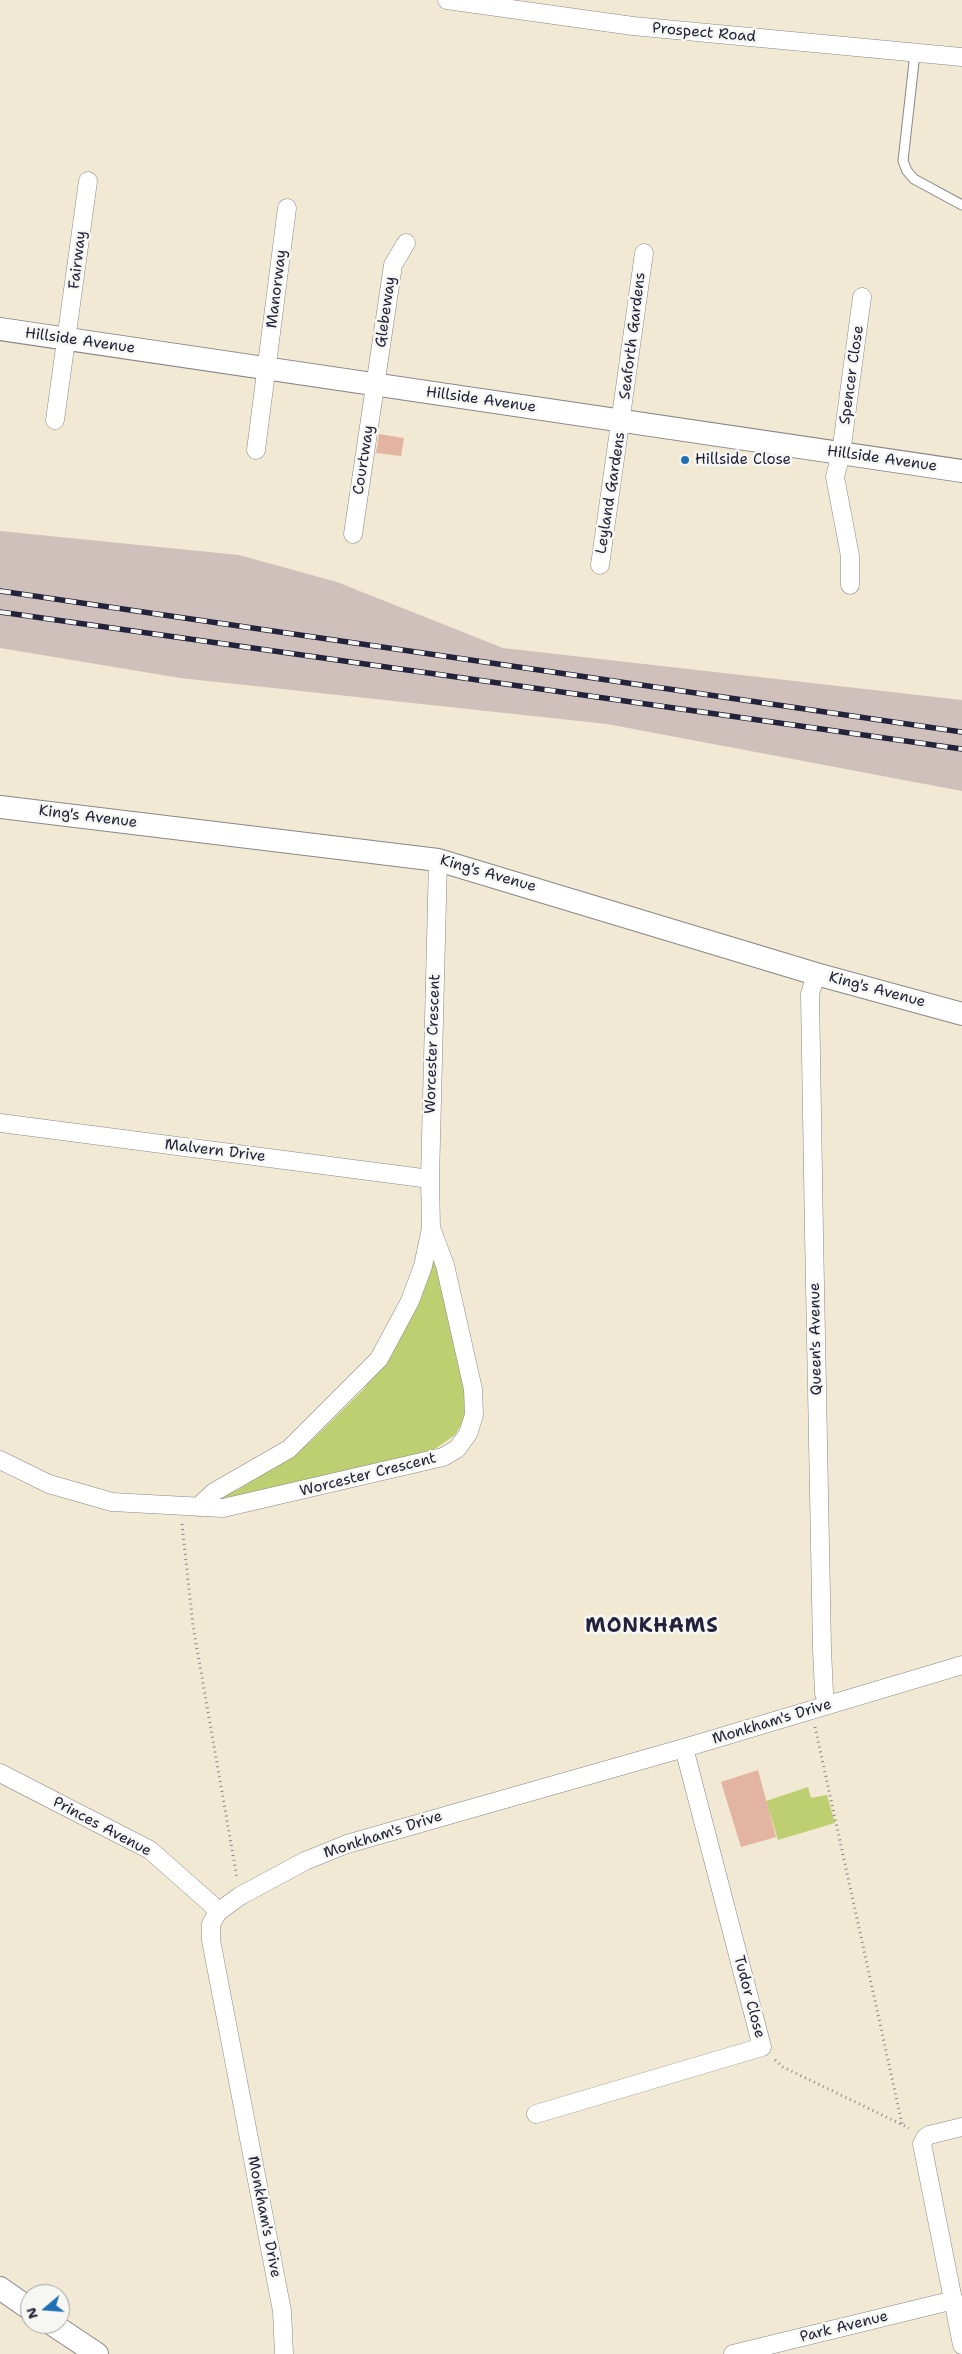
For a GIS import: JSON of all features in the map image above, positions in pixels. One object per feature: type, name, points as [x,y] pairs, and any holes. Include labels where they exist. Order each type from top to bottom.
[{"type":"street","name":"Prospect Road","points":[[447,0],[633,26],[962,57]]},
{"type":"street","name":"Fairway","points":[[55,420],[88,181]]},
{"type":"street","name":"Manorway","points":[[256,450],[287,208]]},
{"type":"street","name":"Glebeway","points":[[376,385],[393,265],[406,242]]},
{"type":"street","name":"Seaforth Gardens","points":[[622,420],[644,253]]},
{"type":"street","name":"Spencer Close","points":[[842,453],[862,297]]},
{"type":"street","name":"Hillside Avenue","points":[[0,329],[962,471]]},
{"type":"street","name":"Courtway","points":[[353,534],[376,385]]},
{"type":"street","name":"Leyland Gardens","points":[[600,565],[622,420]]},
{"type":"street","points":[[842,453],[835,477],[850,556],[850,586]]},
{"type":"street","name":"King's Avenue","points":[[0,807],[438,860],[816,974],[962,1014]]},
{"type":"street","name":"Worcester Crescent","points":[[198,1507],[214,1492],[289,1449],[379,1358],[410,1301],[423,1266],[431,1228],[430,1179],[438,860]]},
{"type":"street","name":"Queen's Avenue","points":[[816,974],[810,994],[824,1693],[819,1708]]},
{"type":"street","name":"Malvern Drive","points":[[0,1123],[430,1179]]},
{"type":"street","name":"Worcester Crescent","points":[[0,1460],[49,1484],[112,1502],[223,1508],[443,1457],[457,1449],[468,1434],[474,1415],[473,1389],[445,1265],[431,1228]]},
{"type":"street","name":"Monkham's Drive","points":[[284,2354],[282,2312],[210,1940],[212,1924],[218,1912],[240,1896],[305,1861],[347,1844],[684,1748],[962,1665]]},
{"type":"street","name":"Tudor Close","points":[[536,2114],[762,2047],[684,1748]]},
{"type":"street","name":"Princes Avenue","points":[[0,1773],[150,1850],[210,1902],[218,1912]]},
{"type":"street","points":[[962,2127],[925,2138],[922,2144],[962,2345]]},
{"type":"street","points":[[0,2288],[20,2302]]},
{"type":"street","name":"Park Avenue","points":[[733,2354],[954,2300]]},
{"type":"street","points":[[67,2334],[97,2354]]},
{"type":"lane","points":[[915,53],[903,161],[907,171],[914,178],[962,205]]},
{"type":"path","points":[[180,1506],[193,1626],[240,1896]]},
{"type":"path","points":[[819,1708],[902,2124]]},
{"type":"path","points":[[762,2047],[783,2068],[902,2124],[925,2138]]},
{"type":"shaded area","points":[[0,531],[239,555],[337,582],[503,648],[962,700],[962,791],[607,724],[180,678],[0,648]]},
{"type":"green space","points":[[437,1256],[464,1390],[465,1418],[455,1435],[432,1451],[310,1479],[287,1488],[222,1503],[221,1496],[239,1489],[311,1441],[363,1390],[395,1347],[430,1259]]},
{"type":"green space","points":[[808,1787],[811,1798],[827,1795],[835,1823],[778,1840],[766,1801]]},
{"type":"building","points":[[379,434],[404,438],[401,456],[376,453]]},
{"type":"building","points":[[758,1770],[776,1837],[741,1847],[721,1782]]},
{"type":"railway","points":[[0,591],[962,732]]},
{"type":"railway","points":[[0,612],[962,749]]},
{"type":"place","name":"Hillside Close","points":[[685,460]]},
{"type":"district","name":"MONKHAMS","points":[[652,1627]]}]
